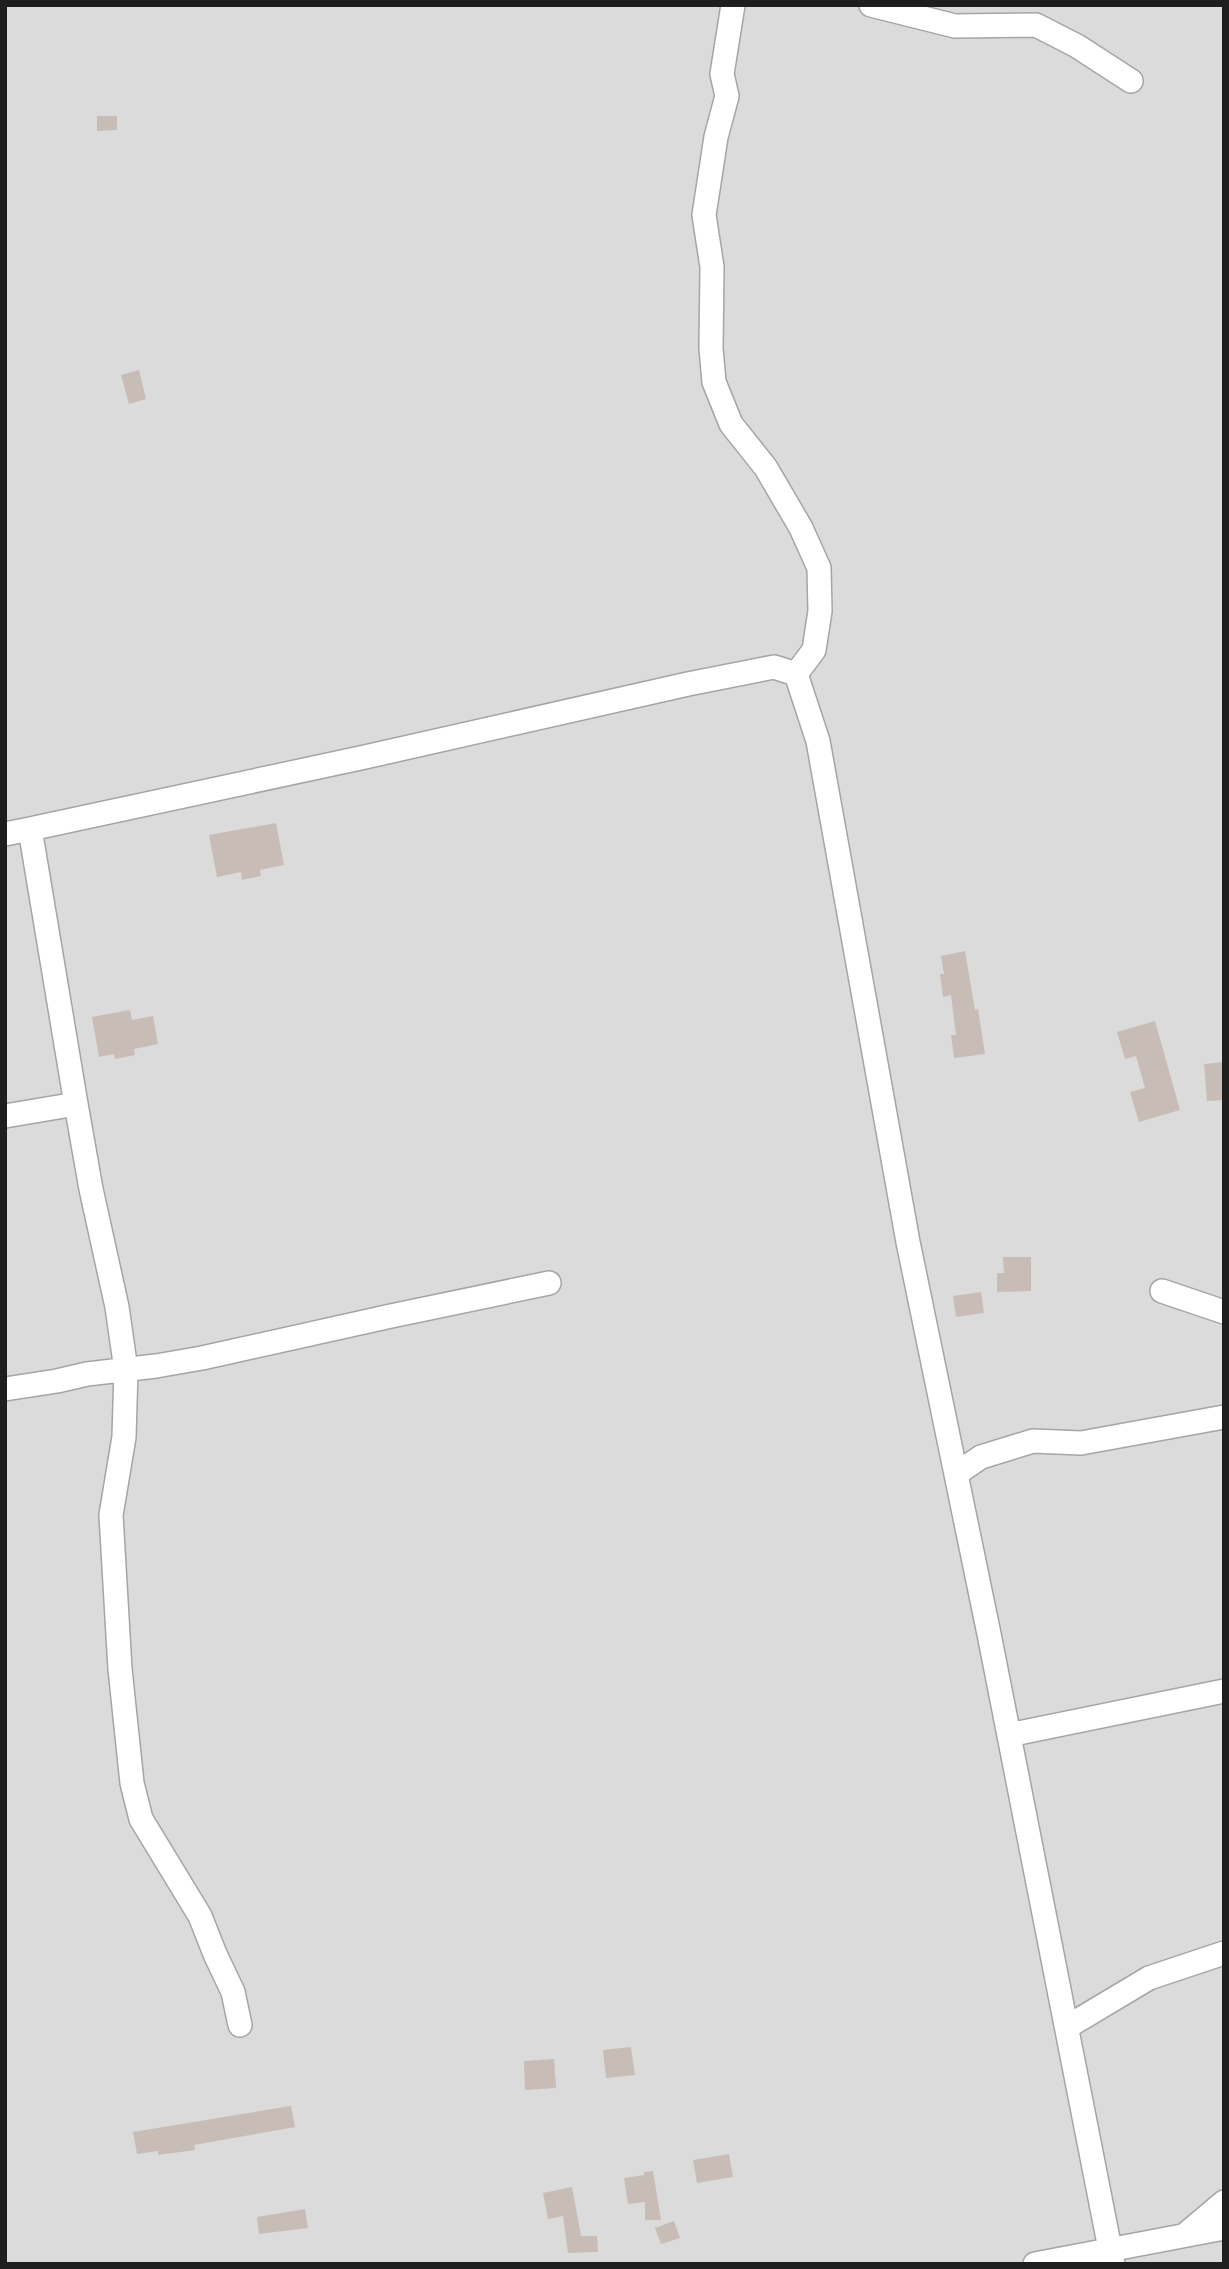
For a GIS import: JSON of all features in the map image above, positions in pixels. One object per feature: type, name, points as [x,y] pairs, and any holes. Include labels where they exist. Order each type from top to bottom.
[{"type":"street","points":[[733,5],[722,74],[727,96],[716,137],[704,215],[712,267],[711,348],[714,382],[731,424],[766,468],[802,527],[819,568],[820,611],[814,650],[796,674]]},
{"type":"street","points":[[871,5],[955,26],[1036,25],[1077,46],[1131,81]]},
{"type":"street","points":[[5,834],[688,684],[774,667],[796,674]]},
{"type":"street","points":[[796,674],[818,741],[908,1242],[1112,2256]]},
{"type":"street","points":[[30,829],[91,1189],[117,1307],[126,1370],[124,1437],[111,1516],[120,1669],[132,1783],[141,1819],[200,1916],[233,1992],[240,2025]]},
{"type":"street","points":[[5,1116],[76,1104]]},
{"type":"street","points":[[5,1389],[202,1358],[549,1283]]},
{"type":"street","points":[[1162,1291],[1224,1311]]},
{"type":"street","points":[[956,1474],[981,1457],[1033,1441],[1081,1443],[1224,1417]]},
{"type":"street","points":[[1009,1735],[1224,1691]]},
{"type":"street","points":[[1067,2027],[1149,1978],[1224,1953]]},
{"type":"street","points":[[1183,2236],[1224,2202]]},
{"type":"street","points":[[1035,2264],[1112,2256],[1183,2236],[1224,2228]]},
{"type":"shaded area","points":[[5,5],[1224,5],[1224,2264],[5,2264]]},
{"type":"building","points":[[97,116],[117,116],[117,130],[97,131]]},
{"type":"building","points":[[139,370],[146,399],[129,404],[121,375]]},
{"type":"building","points":[[276,823],[284,865],[260,870],[261,876],[242,880],[241,872],[217,877],[209,835]]},
{"type":"building","points":[[965,951],[985,1054],[954,1058],[951,1035],[956,1035],[951,995],[943,997],[940,974],[944,974],[941,956]]},
{"type":"building","points":[[130,1010],[132,1020],[153,1016],[158,1044],[134,1049],[135,1055],[115,1059],[114,1054],[99,1057],[92,1017]]},
{"type":"building","points":[[1155,1021],[1180,1110],[1139,1122],[1130,1092],[1145,1088],[1136,1056],[1125,1059],[1117,1032]]},
{"type":"building","points":[[1224,1062],[1224,1100],[1207,1101],[1204,1064]]},
{"type":"building","points":[[1003,1257],[1031,1257],[1031,1291],[997,1292],[997,1273],[1004,1273]]},
{"type":"building","points":[[981,1292],[984,1313],[956,1317],[953,1296]]},
{"type":"building","points":[[631,2047],[635,2075],[606,2078],[603,2050]]},
{"type":"building","points":[[554,2059],[556,2088],[525,2090],[524,2061]]},
{"type":"building","points":[[291,2106],[295,2127],[194,2145],[195,2150],[158,2155],[158,2151],[137,2154],[133,2132]]},
{"type":"building","points":[[729,2154],[733,2177],[697,2183],[693,2160]]},
{"type":"building","points":[[653,2171],[661,2220],[645,2220],[645,2202],[628,2204],[624,2178]]},
{"type":"building","points":[[572,2187],[581,2236],[597,2236],[598,2252],[568,2253],[563,2216],[548,2219],[543,2193]]},
{"type":"building","points":[[305,2209],[308,2228],[259,2234],[257,2217]]},
{"type":"building","points":[[674,2221],[680,2238],[661,2244],[655,2228]]}]
